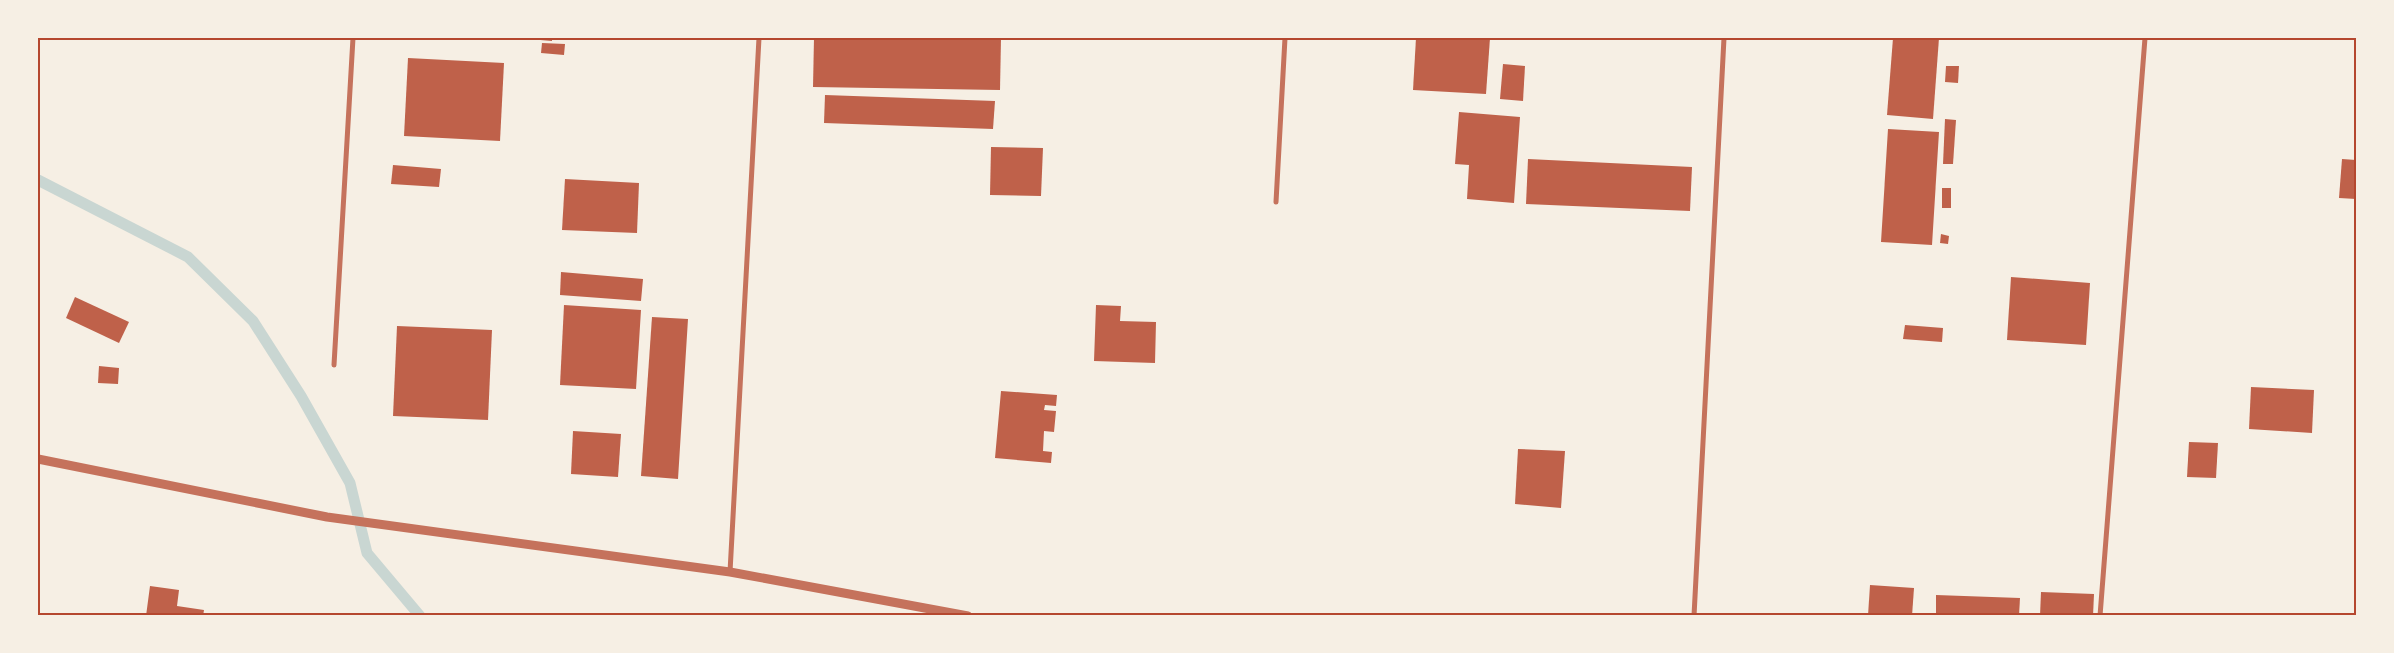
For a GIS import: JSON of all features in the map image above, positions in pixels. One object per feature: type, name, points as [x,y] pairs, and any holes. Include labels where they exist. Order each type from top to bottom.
[{"type":"street","points":[[334,365],[353,38]]},
{"type":"street","points":[[730,572],[759,38]]},
{"type":"street","points":[[1276,202],[1285,38]]},
{"type":"street","points":[[1694,616],[1724,38]]},
{"type":"street","points":[[2100,616],[2145,38]]},
{"type":"street","points":[[38,459],[327,517],[730,572],[968,616]]},
{"type":"building","points":[[517,38],[552,38],[552,41]]},
{"type":"building","points":[[814,38],[1001,38],[1000,90],[813,87]]},
{"type":"building","points":[[1416,38],[1490,38],[1486,94],[1413,90]]},
{"type":"building","points":[[1893,38],[1939,38],[1933,119],[1887,115]]},
{"type":"building","points":[[542,43],[565,44],[564,55],[541,53]]},
{"type":"building","points":[[408,58],[504,63],[500,141],[404,136]]},
{"type":"building","points":[[1503,64],[1525,66],[1523,101],[1500,99]]},
{"type":"building","points":[[1946,66],[1959,66],[1958,83],[1945,82]]},
{"type":"building","points":[[825,95],[995,101],[993,129],[824,123]]},
{"type":"building","points":[[1459,112],[1520,117],[1514,203],[1467,199],[1469,165],[1455,164]]},
{"type":"building","points":[[1945,119],[1956,120],[1953,164],[1943,164]]},
{"type":"building","points":[[1888,129],[1939,132],[1932,245],[1881,242]]},
{"type":"building","points":[[991,147],[1043,148],[1041,196],[990,195]]},
{"type":"building","points":[[1528,159],[1692,167],[1690,211],[1526,204]]},
{"type":"building","points":[[2342,159],[2356,160],[2356,199],[2339,198]]},
{"type":"building","points":[[393,165],[441,169],[439,187],[391,184]]},
{"type":"building","points":[[565,179],[639,183],[637,233],[562,230]]},
{"type":"building","points":[[1942,188],[1951,188],[1951,208],[1942,208]]},
{"type":"building","points":[[1941,234],[1949,236],[1948,244],[1940,243]]},
{"type":"building","points":[[561,272],[643,279],[641,301],[560,295]]},
{"type":"building","points":[[2011,277],[2090,283],[2086,345],[2007,340]]},
{"type":"building","points":[[75,297],[129,322],[119,343],[66,318]]},
{"type":"building","points":[[564,305],[641,310],[636,389],[560,385]]},
{"type":"building","points":[[1096,305],[1121,306],[1120,321],[1156,322],[1155,363],[1094,361]]},
{"type":"building","points":[[652,317],[688,319],[678,479],[641,476]]},
{"type":"building","points":[[1905,325],[1943,328],[1942,342],[1903,339]]},
{"type":"building","points":[[397,326],[492,330],[488,420],[393,416]]},
{"type":"building","points":[[99,366],[119,368],[118,384],[98,383]]},
{"type":"building","points":[[2251,387],[2314,390],[2312,433],[2249,429]]},
{"type":"building","points":[[1001,391],[1057,395],[1056,406],[1045,405],[1044,410],[1056,411],[1054,432],[1044,431],[1043,451],[1052,452],[1051,463],[995,458]]},
{"type":"building","points":[[573,431],[621,434],[618,477],[571,474]]},
{"type":"building","points":[[2189,442],[2218,443],[2216,478],[2187,477]]},
{"type":"building","points":[[1518,449],[1565,451],[1561,508],[1515,504]]},
{"type":"building","points":[[1870,585],[1914,588],[1912,616],[1868,616]]},
{"type":"building","points":[[150,586],[179,590],[177,606],[204,610],[203,616],[146,616]]},
{"type":"building","points":[[2041,592],[2094,594],[2093,616],[2040,616]]},
{"type":"building","points":[[1936,595],[2020,598],[2019,616],[1936,616]]},
{"type":"waterway","points":[[38,180],[188,257],[253,321],[301,396],[350,483],[367,553],[420,616]]}]
